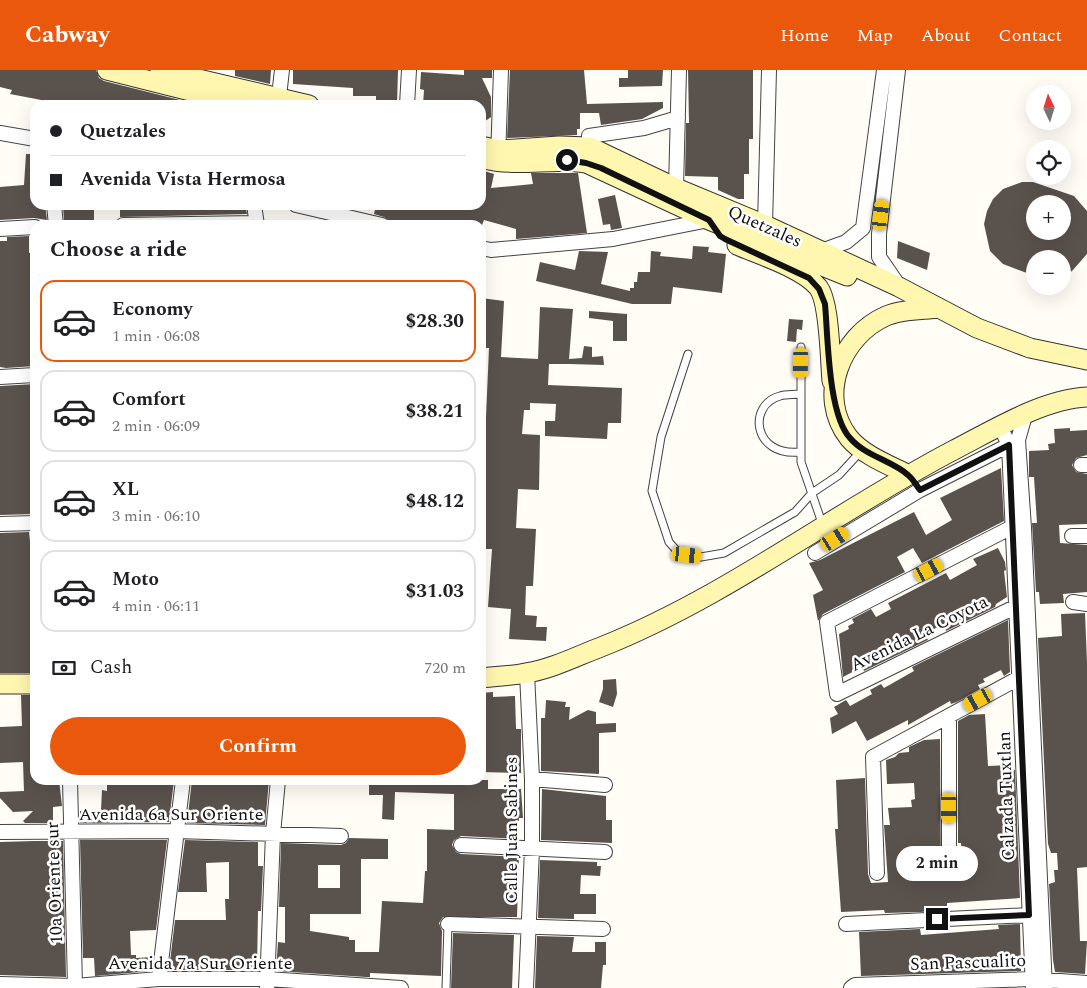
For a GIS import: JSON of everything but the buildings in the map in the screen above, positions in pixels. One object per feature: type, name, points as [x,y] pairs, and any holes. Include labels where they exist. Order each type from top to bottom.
[{"type":"main road","points":[[106,70],[226,100]]},
{"type":"main road","points":[[160,70],[272,100]]},
{"type":"main road","points":[[490,154],[567,160],[588,148]]},
{"type":"main road","name":"Quetzales","points":[[588,148],[676,188],[765,224],[899,287],[933,309]]},
{"type":"main road","name":"Quetzales","points":[[588,148],[709,220],[933,309]]},
{"type":"main road","points":[[709,220],[720,236],[809,278],[819,289],[825,304],[834,404],[841,423],[850,438],[864,449],[876,458],[908,474]]},
{"type":"main road","points":[[833,389],[845,352],[863,330],[888,316],[933,309],[1030,348],[1087,360]]},
{"type":"main road","points":[[486,677],[527,673],[555,665],[631,635],[690,607],[908,474],[1025,415],[1047,406],[1087,397]]},
{"type":"main road","points":[[0,684],[30,684]]},
{"type":"street","points":[[279,100],[282,70]]},
{"type":"street","points":[[407,100],[410,70]]},
{"type":"street","points":[[490,154],[501,70]]},
{"type":"street","points":[[676,188],[679,70]]},
{"type":"street","points":[[765,224],[768,70]]},
{"type":"street","points":[[821,251],[846,242],[863,228],[884,70]]},
{"type":"street","points":[[898,70],[879,234],[879,257],[899,287]]},
{"type":"street","points":[[880,100],[894,101]]},
{"type":"street","points":[[588,148],[678,118]]},
{"type":"street","points":[[0,132],[30,138]]},
{"type":"street","points":[[310,210],[337,220]]},
{"type":"street","points":[[486,249],[613,239],[709,220]]},
{"type":"street","points":[[0,229],[30,227]]},
{"type":"street","points":[[0,377],[30,375]]},
{"type":"street","name":"Calzada Tuxtlan","points":[[1025,415],[1014,442],[1014,526],[1017,606],[1026,674],[1029,915],[1039,984]]},
{"type":"street","name":"Calzada Tuxtlan","points":[[1000,426],[1014,442],[1039,984]]},
{"type":"street","points":[[815,553],[920,490],[1014,442]]},
{"type":"street","points":[[908,474],[920,490]]},
{"type":"street","points":[[0,524],[30,523]]},
{"type":"street","name":"Avenida La Coyota","points":[[1014,526],[827,622],[837,694],[1017,606]]},
{"type":"street","points":[[1072,536],[1087,536]]},
{"type":"street","name":"Calle Juan Sabines","points":[[526,988],[532,849],[532,778],[527,673]]},
{"type":"street","points":[[877,874],[873,758],[1026,674]]},
{"type":"street","points":[[949,716],[949,863]]},
{"type":"street","points":[[532,778],[605,785]]},
{"type":"street","name":"10a Oriente sur","points":[[70,785],[75,986]]},
{"type":"street","points":[[159,979],[182,785]]},
{"type":"street","points":[[267,984],[273,834],[278,785]]},
{"type":"street","name":"Avenida 6a Sur Oriente","points":[[0,832],[176,832],[342,836]]},
{"type":"street","points":[[461,845],[605,852]]},
{"type":"street","points":[[846,924],[1029,915]]},
{"type":"street","points":[[448,924],[603,929]]},
{"type":"street","name":"Avenida 7a Sur Oriente","points":[[0,984],[75,986],[123,984],[159,979],[401,988]]},
{"type":"street","name":"San Pascualito","points":[[851,988],[855,985],[1087,983]]},
{"type":"lane","points":[[801,347],[800,452],[803,469],[823,526]]},
{"type":"lane","points":[[688,354],[661,437],[652,478],[654,500],[660,510],[669,542],[677,551],[687,555],[712,556],[724,553],[795,512],[812,493],[839,475],[864,449]]},
{"type":"lane","points":[[800,394],[781,396],[771,400],[764,408],[760,427],[763,437],[769,445],[778,451],[788,453],[800,452]]},
{"type":"lane","points":[[446,988],[448,924]]},
{"type":"route","points":[[567,160],[601,168],[709,220],[720,236],[725,239],[809,278],[819,289],[825,304],[834,404],[841,423],[850,438],[876,458],[908,474],[920,490],[1009,445],[1021,676],[1029,915],[937,919]]}]
